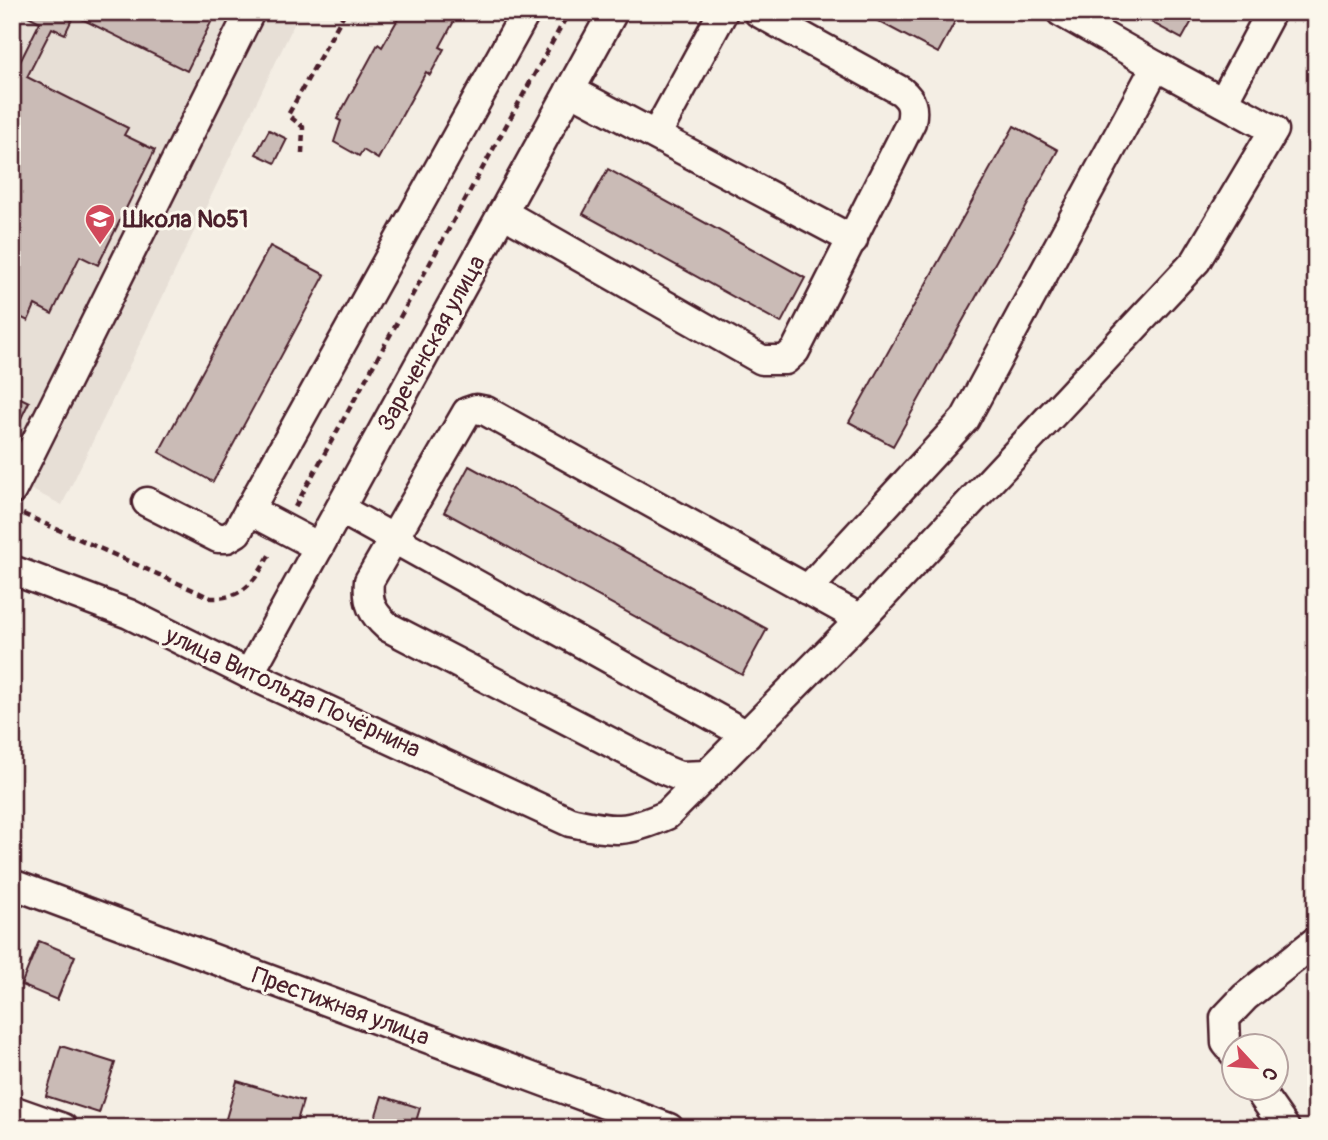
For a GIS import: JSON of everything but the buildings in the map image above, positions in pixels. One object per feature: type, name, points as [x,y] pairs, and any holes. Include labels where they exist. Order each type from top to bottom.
[{"type":"street","points":[[12,490],[250,12]]},
{"type":"street","points":[[147,502],[218,538],[227,538],[237,532],[526,12]]},
{"type":"street","name":"Зареченская улица","points":[[249,674],[613,12]]},
{"type":"street","points":[[656,135],[723,12]]},
{"type":"street","points":[[503,213],[762,360],[775,363],[785,360],[795,351],[853,240],[911,122],[913,109],[909,98],[901,90],[758,12]]},
{"type":"street","points":[[1060,12],[1223,102],[1271,12]]},
{"type":"street","points":[[807,590],[965,419],[1156,66]]},
{"type":"street","points":[[570,90],[853,240]]},
{"type":"street","name":"улица Витольда Почёрнина","points":[[12,570],[129,614],[249,674],[570,822],[616,832],[641,827],[667,815],[861,619],[1196,261],[1274,130],[1223,102]]},
{"type":"street","points":[[706,775],[679,776],[662,769],[388,627],[377,618],[367,597],[369,581],[467,412],[475,409],[485,411],[861,619]]},
{"type":"street","points":[[340,509],[747,735]]},
{"type":"street","points":[[249,510],[319,547]]},
{"type":"street","name":"Престижная улица","points":[[12,884],[669,1128]]},
{"type":"street","points":[[1226,1032],[1225,1018],[1245,997],[1316,941]]},
{"type":"street","points":[[1267,1102],[1285,1128]]},
{"type":"street","points":[[12,1110],[63,1128]]},
{"type":"path","points":[[302,153],[303,127],[288,116],[345,12]]},
{"type":"shaded area","name":"Школа №51","points":[[12,12],[300,12],[62,505],[12,480]]},
{"type":"place","name":"Школа №51","points":[[100,246]]}]
